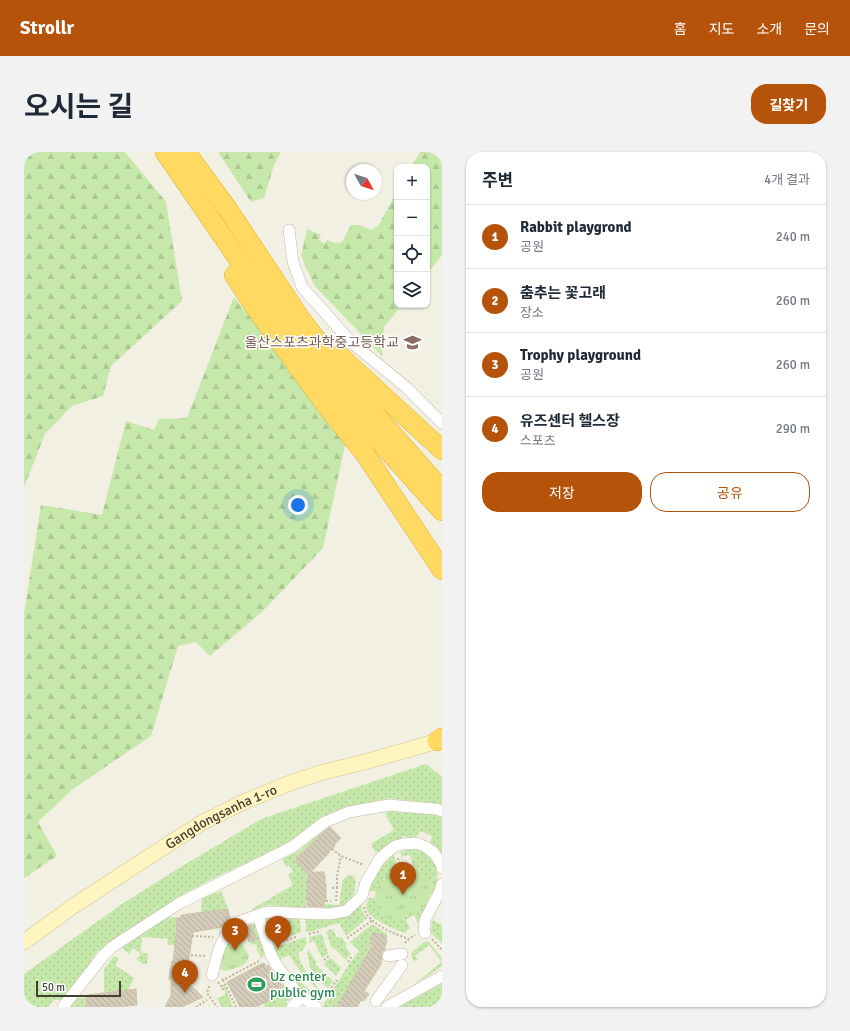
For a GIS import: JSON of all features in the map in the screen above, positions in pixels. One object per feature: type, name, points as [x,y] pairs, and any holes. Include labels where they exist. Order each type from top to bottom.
[{"type":"highway","points":[[165,152],[249,275],[328,384],[442,511]]},
{"type":"highway","points":[[186,152],[229,211],[300,318],[367,405],[442,490]]},
{"type":"highway","points":[[210,216],[225,261],[257,310],[324,403],[365,454],[442,570]]},
{"type":"highway","points":[[300,318],[442,450]]},
{"type":"street","points":[[289,230],[293,262],[302,287],[351,342],[407,388],[442,423]]},
{"type":"street","name":"Gangdongsanha 1-ro","points":[[24,942],[72,907],[147,858],[204,822],[246,801],[290,782],[323,772],[361,764],[440,740]]},
{"type":"street","points":[[63,1007],[103,956],[112,947],[178,904],[292,847],[325,822],[349,812],[389,805],[436,809],[442,811]]},
{"type":"street","points":[[212,975],[217,956],[225,937],[228,932],[240,922],[266,912],[328,914],[346,911],[362,896],[366,882],[379,860],[395,846],[416,843],[426,847],[434,853],[442,868]]},
{"type":"street","points":[[425,932],[425,920],[442,884]]},
{"type":"street","points":[[258,916],[270,959],[296,992],[316,1007]]},
{"type":"street","points":[[374,1002],[402,959],[388,956]]},
{"type":"street","points":[[387,1007],[442,976]]},
{"type":"street","points":[[292,1007],[302,996]]},
{"type":"path","points":[[332,849],[341,856],[375,868]]},
{"type":"path","points":[[326,901],[336,901],[337,876],[341,856]]},
{"type":"path","points":[[332,888],[337,887]]},
{"type":"path","points":[[362,896],[365,911],[373,920],[393,934],[409,939]]},
{"type":"path","points":[[347,938],[373,920]]},
{"type":"path","points":[[309,934],[322,930]]},
{"type":"path","points":[[402,959],[403,946],[417,933],[425,932],[442,950]]},
{"type":"path","points":[[192,936],[225,937]]},
{"type":"path","points":[[278,943],[296,938]]},
{"type":"path","points":[[191,955],[217,956]]},
{"type":"path","points":[[324,960],[329,956]]},
{"type":"path","points":[[348,962],[352,956]]},
{"type":"path","points":[[249,972],[270,959]]},
{"type":"path","points":[[223,980],[270,959]]},
{"type":"path","points":[[217,1007],[207,993],[212,975],[223,980],[236,1007]]},
{"type":"path","points":[[329,991],[337,980]]},
{"type":"path","points":[[196,1007],[207,1000]]},
{"type":"green space","points":[[24,152],[125,152],[166,202],[182,301],[111,366],[103,396],[72,406],[45,434],[24,487]]},
{"type":"green space","points":[[218,152],[281,152],[274,165],[264,198],[251,202]]},
{"type":"green space","points":[[420,152],[442,152],[442,255],[430,270],[430,164],[413,164]]},
{"type":"green space","points":[[394,197],[394,308],[400,308],[384,327],[382,356],[314,285],[301,256],[307,229],[321,235],[319,240],[324,244],[327,240],[336,243],[342,242],[351,225],[359,225],[371,230],[378,226]]},
{"type":"green space","points":[[234,297],[347,436],[323,548],[262,612],[210,656],[196,642],[178,646],[151,736],[73,789],[38,822],[57,856],[24,878],[24,614],[41,505],[102,515],[126,421],[154,430],[159,419],[187,418]]},
{"type":"green space","points":[[426,764],[442,777],[442,806],[390,798],[355,805],[323,816],[286,845],[218,876],[184,894],[97,952],[65,1000],[54,1000],[48,1007],[24,1007],[24,974],[122,904],[179,868],[261,819]]},
{"type":"green space","points":[[392,811],[431,814],[442,817],[442,856],[429,845],[432,837],[420,831],[415,839],[403,836],[402,840],[399,842],[391,842],[386,851],[375,852],[371,844],[394,830],[385,813]]},
{"type":"green space","points":[[329,826],[303,853],[296,858],[295,861],[306,872],[308,877],[309,891],[307,891],[306,908],[268,905],[254,911],[252,909],[293,885],[288,875],[293,872],[289,865],[286,867],[282,859],[297,852]]},
{"type":"green space","points":[[421,849],[432,857],[437,865],[437,881],[434,895],[430,894],[432,886],[420,870],[413,866],[410,855],[402,856],[403,863],[400,852]]},
{"type":"green space","points":[[393,854],[398,868],[394,870],[376,891],[367,891],[381,867]]},
{"type":"green space","points":[[403,865],[413,867],[420,871],[427,877],[432,886],[426,905],[420,910],[409,912],[398,923],[387,918],[383,914],[376,901],[375,894],[380,882],[390,872]]},
{"type":"green space","points":[[349,875],[355,878],[355,889],[348,903],[340,908],[324,908],[324,904],[339,904],[343,880]]},
{"type":"green space","points":[[221,891],[228,909],[201,913],[202,898]]},
{"type":"green space","points":[[369,898],[375,898],[377,905],[403,920],[407,913],[414,909],[423,908],[428,902],[418,923],[414,915],[406,920],[410,928],[405,933],[374,918],[366,907]]},
{"type":"green space","points":[[361,902],[362,911],[367,918],[346,936],[339,923],[309,932],[306,931],[306,919],[329,920],[344,917],[357,909]]},
{"type":"green space","points":[[169,917],[176,918],[178,930],[176,930],[175,945],[167,945],[168,939],[142,937],[141,952],[148,954],[147,964],[143,964],[136,959],[141,954],[133,948],[129,954],[121,947]]},
{"type":"green space","points":[[268,917],[300,919],[301,932],[272,943],[264,922]]},
{"type":"green space","points":[[432,920],[442,925],[442,944],[431,933]]},
{"type":"green space","points":[[251,924],[256,924],[266,954],[261,958],[256,948],[258,948],[256,944],[252,945],[250,942],[257,939]]},
{"type":"green space","points":[[372,924],[387,934],[387,936],[373,932],[368,953],[337,1007],[323,1007],[324,1003],[359,951],[350,942]]},
{"type":"green space","points":[[333,929],[337,938],[341,937],[347,944],[345,946],[351,954],[346,960],[331,947],[326,931]]},
{"type":"green space","points":[[234,934],[238,936],[249,956],[246,963],[243,965],[225,971],[220,969],[221,955]]},
{"type":"green space","points":[[322,934],[328,954],[322,958],[314,941],[310,943],[309,937]]},
{"type":"green space","points":[[305,937],[307,943],[302,951],[298,952],[299,957],[306,971],[318,988],[317,989],[302,974],[289,955],[279,960],[273,948]]},
{"type":"green space","points":[[428,941],[442,958],[442,962],[429,945],[415,956],[418,960],[414,961],[411,953],[424,942]]},
{"type":"green space","points":[[309,950],[316,962],[316,965],[333,981],[328,988],[319,981],[311,971],[307,952]]},
{"type":"green space","points":[[114,956],[119,959],[115,965],[134,978],[128,990],[104,992],[104,969]]},
{"type":"green space","points":[[331,958],[341,968],[336,976],[324,964]]},
{"type":"green space","points":[[442,962],[442,966],[413,985]]},
{"type":"green space","points":[[274,969],[294,998],[285,1002],[280,998],[271,1007],[264,1007],[264,1003],[286,991]]},
{"type":"green space","points":[[291,973],[321,1001],[319,1006],[302,994],[288,975]]},
{"type":"green space","points":[[224,984],[233,1007],[222,1007],[217,999],[226,994],[222,985]]},
{"type":"green space","points":[[442,984],[442,998],[433,1007],[398,1007]]},
{"type":"green space","points":[[280,997],[291,1007],[271,1007]]},
{"type":"green space","points":[[76,998],[86,998],[87,1007],[69,1007]]},
{"type":"building","points":[[330,827],[341,838],[311,872],[324,872],[326,902],[324,902],[324,907],[307,906],[308,874],[295,861],[297,859],[296,858]]},
{"type":"building","points":[[228,909],[230,920],[223,927],[193,932],[185,982],[203,997],[182,1007],[165,1007],[171,995],[171,980],[169,979],[173,961],[177,925],[176,918],[180,918],[181,915]]},
{"type":"building","points":[[251,925],[257,939],[249,942],[243,928]]},
{"type":"building","points":[[373,932],[387,936],[387,941],[384,949],[386,949],[381,954],[382,959],[380,966],[364,991],[369,994],[364,1001],[361,1000],[357,1007],[337,1007],[373,944],[370,944]]},
{"type":"building","name":"Uz center public gym","points":[[263,963],[265,967],[268,965],[286,992],[256,1007],[240,1007],[227,982]]},
{"type":"building","points":[[136,989],[137,1005],[119,1007],[87,1007],[86,998],[89,997],[88,995]]},
{"type":"place","name":"울산스포츠과학중고등학교","points":[[412,342]]},
{"type":"place","name":"Rabbit playgrond","points":[[403,895]]},
{"type":"place","name":"춤추는 꽃고래","points":[[278,949]]},
{"type":"place","name":"Trophy playground","points":[[235,951]]},
{"type":"place","name":"Uz center public gym","points":[[257,984]]},
{"type":"place","name":"유즈센터 헬스장","points":[[185,993]]}]
